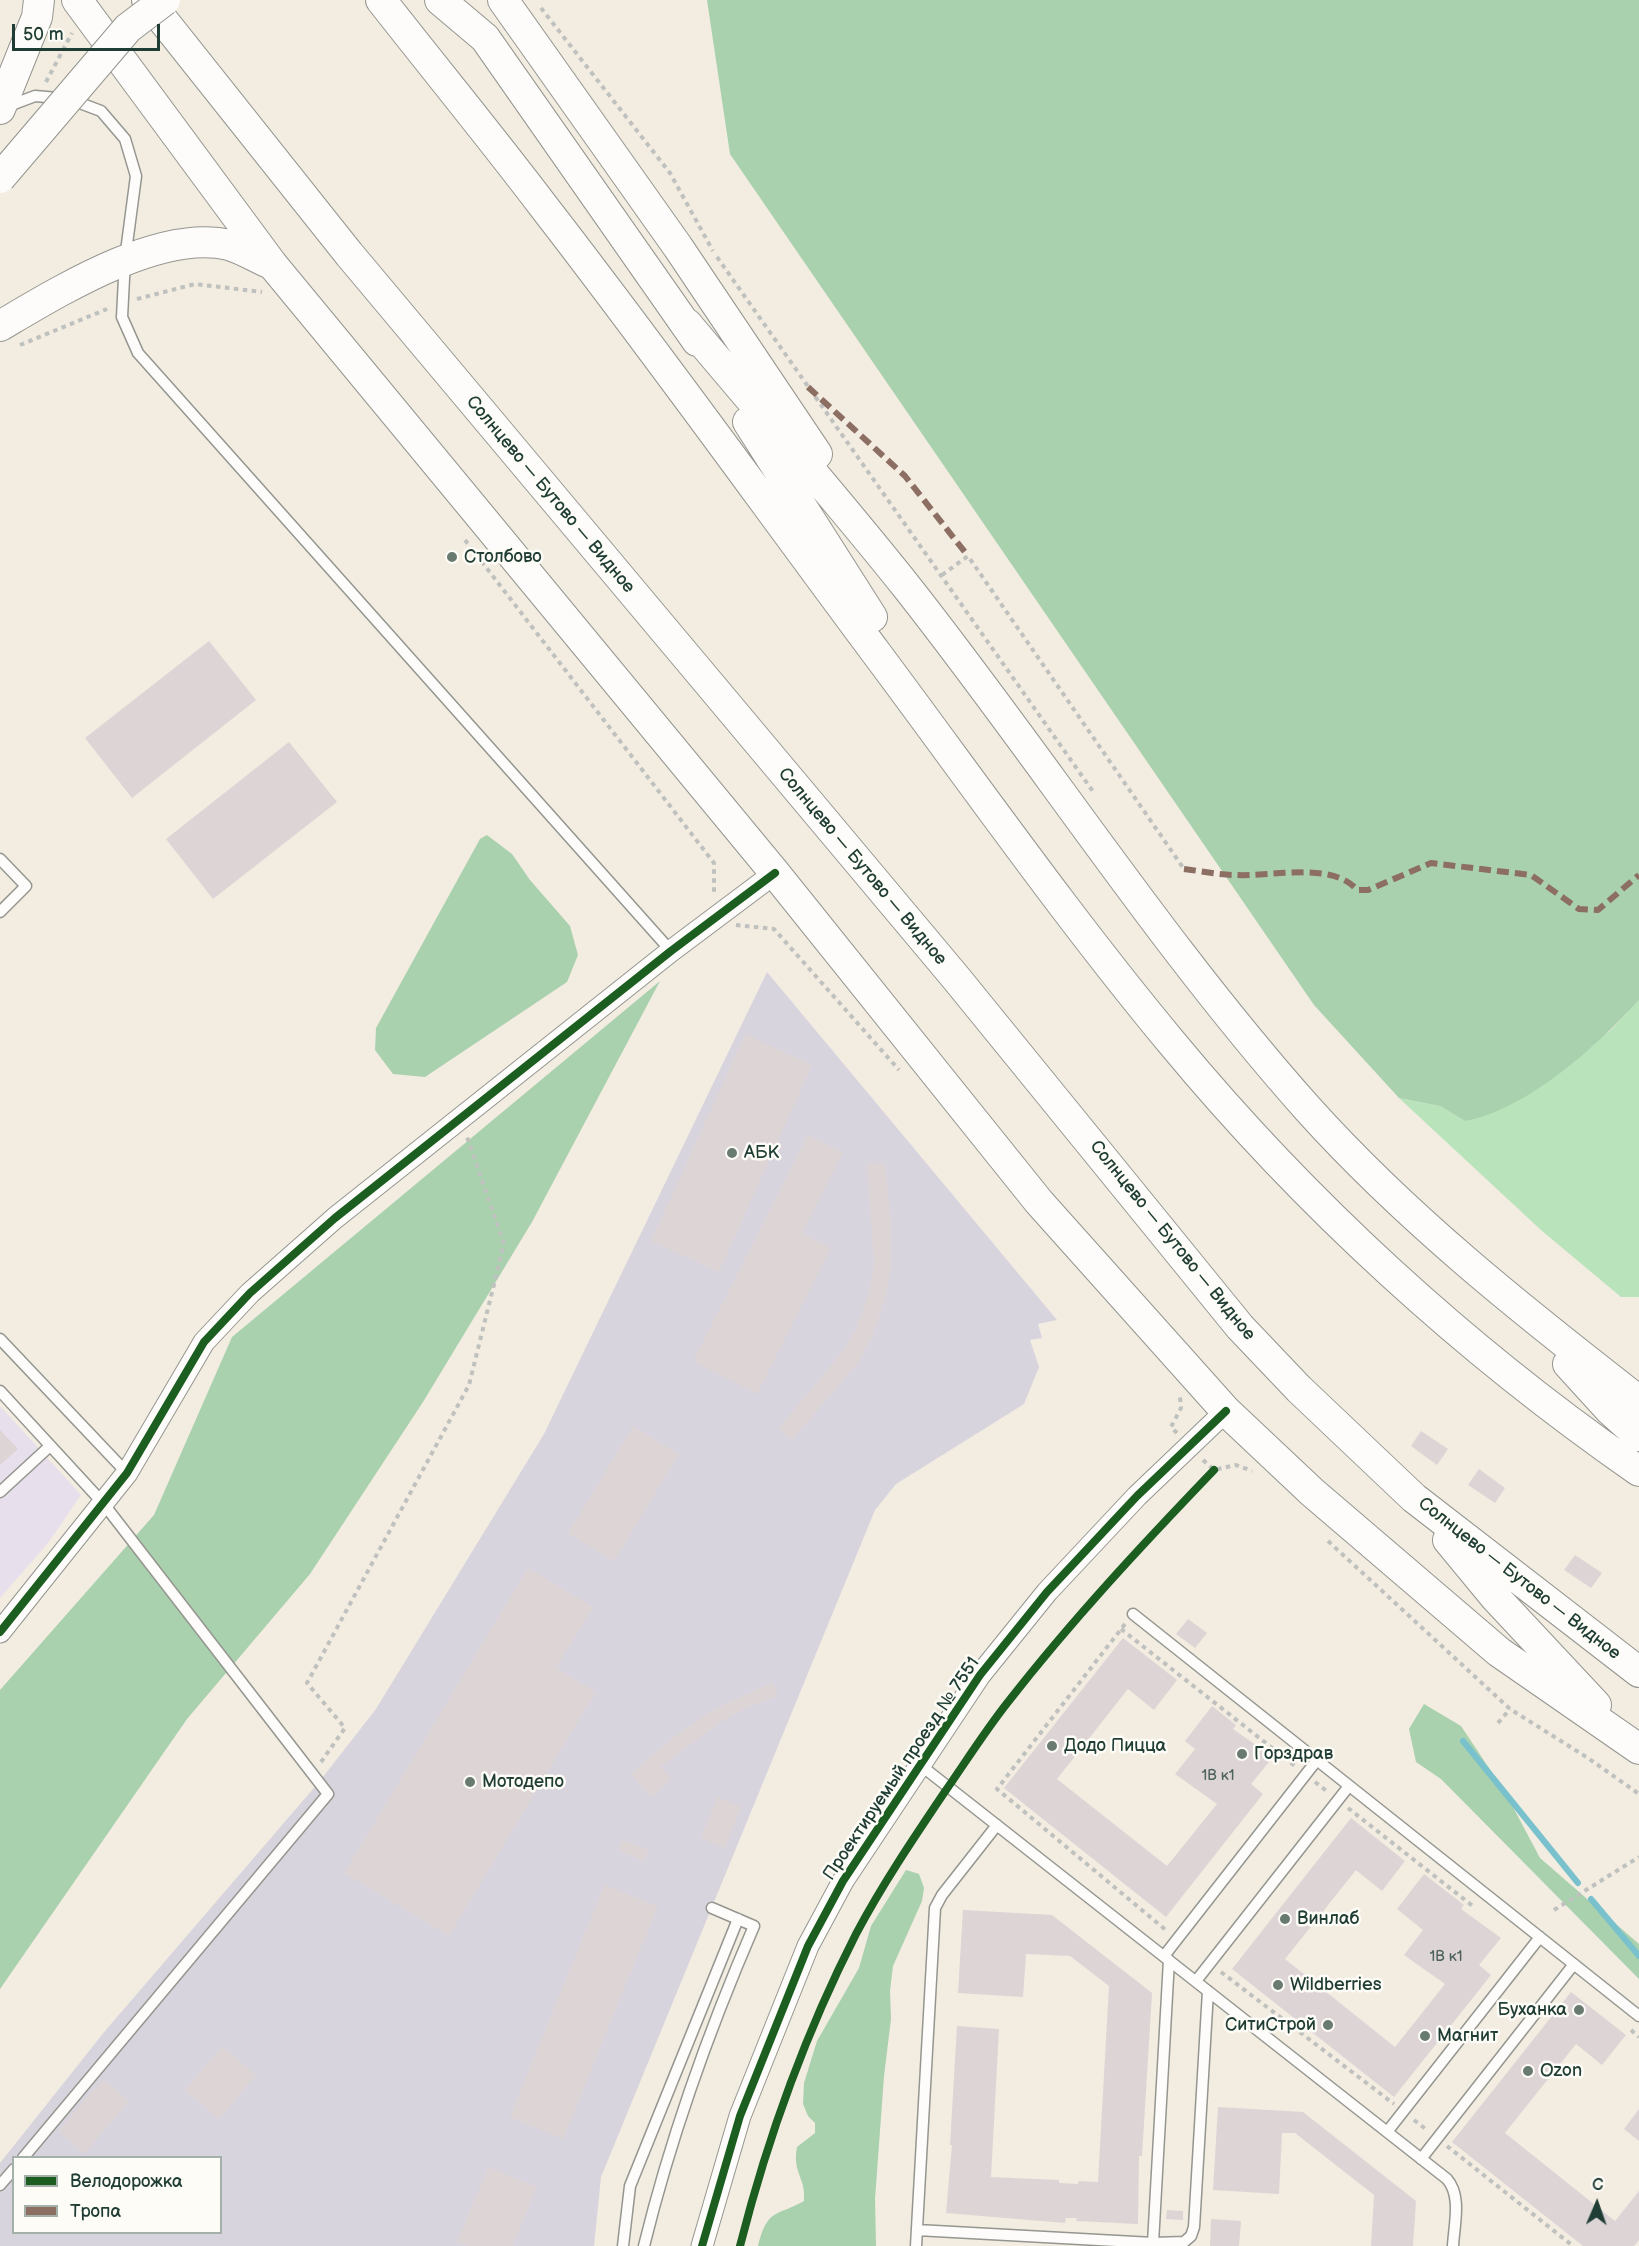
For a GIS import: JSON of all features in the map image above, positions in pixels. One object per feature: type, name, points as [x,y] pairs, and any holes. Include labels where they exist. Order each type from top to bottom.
[{"type":"main road","points":[[0,109],[37,16],[39,0]]},
{"type":"main road","points":[[77,0],[272,264],[775,873],[1039,1202],[1226,1411],[1312,1492],[1499,1652],[1637,1748]]},
{"type":"main road","name":"Солнцево — Бутово — Видное","points":[[147,0],[356,263],[956,978],[1240,1327],[1299,1389],[1414,1498],[1639,1672]]},
{"type":"main road","points":[[0,178],[128,28],[165,0]]},
{"type":"main road","points":[[381,0],[545,208],[996,814],[1173,1045],[1316,1201],[1457,1330],[1555,1410],[1639,1471]]},
{"type":"main road","points":[[440,0],[485,38],[556,142],[687,324],[996,814]]},
{"type":"main road","points":[[503,0],[678,247],[906,586],[1205,986],[1309,1110],[1414,1216],[1509,1300],[1639,1401]]},
{"type":"main road","points":[[0,326],[125,259],[162,246],[200,242],[229,245],[272,264]]},
{"type":"main road","points":[[687,324],[906,586]]},
{"type":"main road","points":[[1509,1300],[1609,1409],[1639,1436]]},
{"type":"main road","points":[[1414,1498],[1495,1597],[1637,1748]]},
{"type":"street","points":[[0,1632],[126,1473],[183,1374],[225,1318],[335,1218],[671,951],[775,873]]},
{"type":"street","name":"Проектируемый проезд № 7551","points":[[702,2246],[741,2116],[808,1946],[843,1881],[980,1675],[1047,1592],[1137,1496],[1226,1411]]},
{"type":"lane","points":[[0,109],[35,96],[69,99],[100,111],[125,139],[136,176],[125,259],[122,317],[138,353],[671,951]]},
{"type":"lane","points":[[0,859],[26,886],[0,912]]},
{"type":"lane","points":[[0,1339],[126,1473]]},
{"type":"lane","points":[[0,1391],[103,1503],[327,1794],[24,2156]]},
{"type":"lane","points":[[0,1492],[50,1446]]},
{"type":"lane","points":[[1133,1614],[1639,2016]]},
{"type":"lane","points":[[1153,2243],[1167,1958],[1178,1939],[1317,1760]]},
{"type":"lane","points":[[919,1764],[1447,2179],[1454,2188],[1453,2246]]},
{"type":"lane","points":[[1196,1981],[1349,1786]]},
{"type":"lane","points":[[916,2246],[935,1908],[942,1895],[997,1825]]},
{"type":"lane","points":[[644,2246],[672,2142],[703,2050],[754,1926],[712,1908]]},
{"type":"lane","points":[[623,2246],[630,2186],[738,1919]]},
{"type":"lane","points":[[1387,2132],[1540,1937]]},
{"type":"lane","points":[[1421,2158],[1574,1964]]},
{"type":"lane","points":[[917,2230],[1173,2245],[1188,2240],[1194,2227],[1208,1991]]},
{"type":"lane","points":[[0,2185],[12,2171]]},
{"type":"path","points":[[535,0],[670,173],[712,251],[1095,794]]},
{"type":"path","points":[[73,30],[80,39]]},
{"type":"path","points":[[458,531],[714,863],[714,900]]},
{"type":"path","points":[[942,575],[968,556],[1184,869]]},
{"type":"path","points":[[312,1774],[345,1728],[307,1683],[469,1385],[504,1244],[461,1118]]},
{"type":"path","points":[[1208,1477],[1214,1470]]},
{"type":"path","points":[[1133,1614],[997,1789],[1178,1939]]},
{"type":"path","points":[[1121,1629],[1475,1907]]},
{"type":"path","points":[[1498,1723],[1509,1709]]},
{"type":"path","points":[[1554,1910],[1639,1857]]},
{"type":"path","points":[[1210,1964],[1404,2112],[1573,2246]]},
{"type":"path","points":[[1622,2024],[1639,2037]]},
{"type":"shaded area","points":[[767,972],[1057,1320],[1038,1324],[1042,1338],[1030,1340],[1039,1367],[1024,1404],[896,1484],[875,1510],[601,2177],[594,2246],[0,2246],[0,2163],[105,2031],[319,1782],[376,1709],[544,1434]]},
{"type":"shaded area","points":[[0,1406],[81,1495],[48,1543],[0,1598]]},
{"type":"green space","points":[[707,0],[1639,0],[1639,1000],[1603,1036],[1560,1073],[1513,1104],[1465,1121],[1440,1106],[1399,1098],[1314,1005],[730,154]]},
{"type":"green space","points":[[487,835],[512,854],[530,880],[570,926],[578,955],[567,982],[425,1077],[393,1074],[375,1050],[376,1028],[480,839]]},
{"type":"green space","points":[[660,981],[532,1222],[423,1402],[310,1574],[187,1719],[0,1989],[0,1690],[154,1515],[232,1337]]},
{"type":"green space","points":[[1639,1000],[1639,1297],[1621,1297],[1541,1230],[1399,1098],[1440,1106],[1465,1121],[1610,1031]]},
{"type":"green space","points":[[1424,1704],[1461,1726],[1505,1792],[1540,1858],[1639,1944],[1639,1979],[1441,1779],[1416,1762],[1409,1729]]},
{"type":"green space","points":[[906,1870],[919,1874],[924,1888],[922,1901],[893,1966],[890,1991],[891,2019],[884,2076],[875,2199],[876,2246],[758,2246],[769,2219],[804,2201],[803,2186],[796,2163],[797,2147],[815,2133],[815,2123],[808,2116],[803,2104],[804,2083],[817,2041],[859,1968],[871,1926]]},
{"type":"building","points":[[209,641],[256,700],[132,798],[85,738]]},
{"type":"building","points":[[289,742],[337,802],[213,899],[166,839]]},
{"type":"building","name":"АБК","points":[[745,1034],[812,1065],[719,1272],[651,1241]]},
{"type":"building","points":[[808,1135],[843,1153],[802,1233],[831,1248],[757,1394],[693,1361]]},
{"type":"building","points":[[885,1163],[891,1225],[891,1265],[885,1299],[872,1337],[858,1363],[792,1440],[779,1428],[842,1352],[855,1330],[869,1292],[874,1262],[867,1164]]},
{"type":"building","points":[[633,1426],[679,1454],[614,1561],[568,1533]]},
{"type":"building","points":[[0,1430],[18,1449],[0,1465]]},
{"type":"building","points":[[1421,1431],[1448,1449],[1437,1465],[1411,1446]]},
{"type":"building","points":[[1479,1469],[1505,1488],[1495,1503],[1468,1485]]},
{"type":"building","points":[[1575,1555],[1602,1573],[1591,1588],[1564,1570]]},
{"type":"building","name":"Мотодепо","points":[[528,1568],[593,1607],[556,1668],[596,1692],[449,1936],[344,1873]]},
{"type":"building","points":[[1188,1619],[1207,1633],[1195,1648],[1176,1634]]},
{"type":"building","points":[[1123,1638],[1177,1680],[1154,1710],[1128,1689],[1057,1779],[1167,1866],[1217,1804],[1175,1774],[1195,1749],[1185,1741],[1212,1706],[1236,1725],[1233,1729],[1273,1757],[1251,1784],[1263,1794],[1166,1917],[1004,1788]]},
{"type":"building","points":[[773,1682],[778,1696],[744,1709],[721,1722],[660,1767],[672,1779],[651,1798],[631,1774],[671,1739],[711,1711]]},
{"type":"building","points":[[717,1797],[741,1807],[725,1848],[701,1838]]},
{"type":"building","points":[[1351,1818],[1405,1861],[1382,1891],[1356,1870],[1285,1959],[1395,2047],[1445,1984],[1404,1955],[1423,1930],[1397,1909],[1424,1874],[1464,1905],[1461,1909],[1501,1938],[1479,1965],[1491,1975],[1394,2097],[1232,1969]]},
{"type":"building","points":[[622,1840],[649,1850],[644,1861],[618,1850]]},
{"type":"building","points":[[604,1885],[658,1906],[563,2139],[510,2117]]},
{"type":"building","points":[[963,1910],[1052,1915],[1152,1993],[1142,2156],[1139,2156],[1138,2224],[1076,2221],[1077,2218],[1066,2218],[1065,2223],[946,2213],[952,2145],[950,2145],[957,2026],[999,2029],[991,2177],[1059,2180],[1059,2183],[1078,2184],[1079,2181],[1098,2182],[1109,1986],[1070,1956],[1026,1954],[1023,1997],[958,1993]]},
{"type":"building","points":[[1571,1992],[1626,2035],[1602,2065],[1576,2044],[1505,2133],[1615,2221],[1639,2191],[1639,2240],[1634,2246],[1583,2246],[1452,2142]]},
{"type":"building","points":[[222,2046],[256,2075],[219,2119],[185,2090]]},
{"type":"building","points":[[103,2079],[129,2101],[84,2154],[58,2131]]},
{"type":"building","points":[[1218,2107],[1303,2112],[1416,2201],[1413,2246],[1371,2246],[1374,2195],[1295,2133],[1282,2133],[1279,2194],[1213,2190]]},
{"type":"building","points":[[1639,2109],[1639,2141],[1624,2129]]},
{"type":"building","points":[[488,2167],[537,2187],[513,2246],[467,2246],[457,2242]]},
{"type":"building","points":[[1167,2210],[1183,2211],[1183,2220],[1166,2219]]},
{"type":"building","points":[[1211,2219],[1241,2221],[1239,2246],[1210,2246]]},
{"type":"waterway","points":[[1463,1741],[1578,1883]]},
{"type":"waterway","points":[[1591,1899],[1639,1956]]},
{"type":"marked path","points":[[808,387],[905,476],[968,556]]},
{"type":"marked path","points":[[1184,869],[1230,875],[1317,873],[1346,881],[1357,890],[1368,890],[1431,863],[1531,875],[1579,909],[1598,910],[1639,875]]},
{"type":"cycle path","points":[[0,1632],[127,1473],[204,1342],[250,1293],[335,1218],[671,951],[775,873]]},
{"type":"cycle path","points":[[702,2246],[740,2116],[808,1946],[843,1881],[980,1675],[1047,1592],[1137,1496],[1226,1411]]},
{"type":"cycle path","points":[[740,2246],[762,2166],[804,2048],[856,1934],[887,1880],[1008,1702],[1108,1583],[1214,1470]]},
{"type":"place","name":"Столбово","points":[[452,557]]},
{"type":"place","name":"АБК","points":[[732,1153]]},
{"type":"place","name":"Додо Пицца","points":[[1052,1746]]},
{"type":"place","name":"Горздрав","points":[[1242,1754]]},
{"type":"place","name":"Мотодепо","points":[[470,1782]]},
{"type":"place","name":"Винлаб","points":[[1285,1919]]},
{"type":"place","name":"Wildberries","points":[[1278,1985]]},
{"type":"place","name":"Буханка","points":[[1579,2010]]},
{"type":"place","name":"СитиСтрой","points":[[1328,2025]]},
{"type":"place","name":"Магнит","points":[[1425,2036]]},
{"type":"place","name":"Ozon","points":[[1528,2071]]}]
